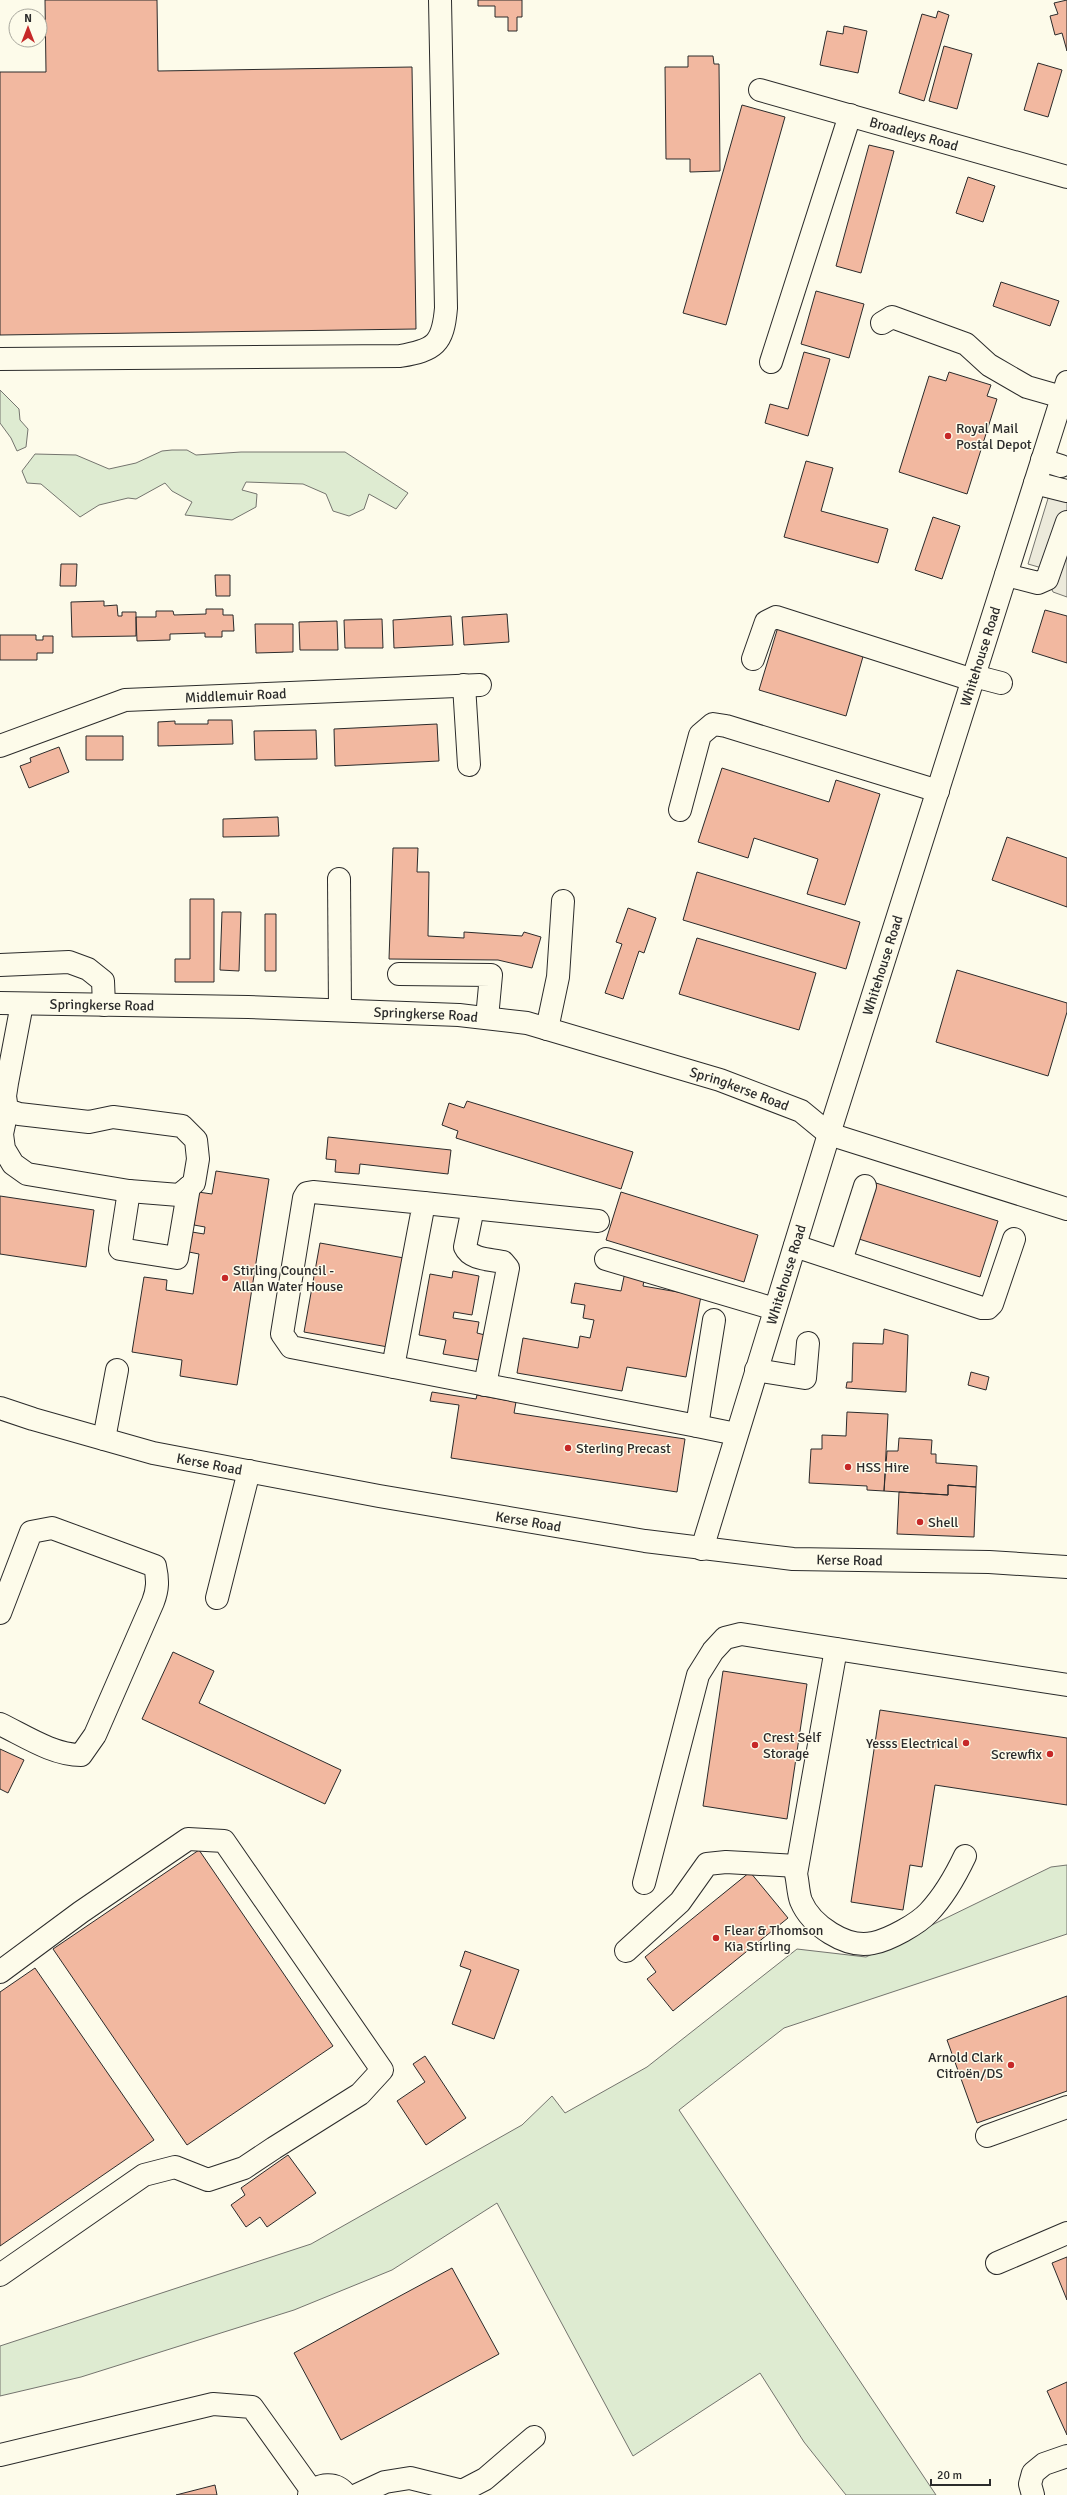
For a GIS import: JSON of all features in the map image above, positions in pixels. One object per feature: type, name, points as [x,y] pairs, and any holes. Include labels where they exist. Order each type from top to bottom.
[{"type":"street","points":[[0,359],[400,356],[424,352],[434,345],[444,329],[446,308],[440,0]]},
{"type":"street","name":"Broadleys Road","points":[[760,90],[1067,177]]},
{"type":"street","points":[[771,362],[850,115]]},
{"type":"street","points":[[882,323],[892,317],[966,344],[989,365],[1027,387],[1065,390]]},
{"type":"street","name":"Whitehouse Road","points":[[702,1549],[794,1246],[1035,483],[1052,463],[1065,390]]},
{"type":"street","points":[[1035,483],[1067,491]]},
{"type":"street","points":[[1006,575],[1038,583],[1047,579],[1067,522]]},
{"type":"street","points":[[753,659],[766,622],[776,617],[974,678],[1001,683]]},
{"type":"street","name":"Middlemuir Road","points":[[0,746],[124,700],[472,685],[468,765]]},
{"type":"street","points":[[680,810],[700,735],[713,724],[726,726],[938,791]]},
{"type":"street","points":[[339,879],[340,1010]]},
{"type":"street","points":[[547,1029],[558,976],[563,901]]},
{"type":"street","points":[[0,966],[69,962],[88,969],[103,981],[104,1005]]},
{"type":"street","points":[[399,974],[491,975],[488,1018]]},
{"type":"street","name":"Springkerse Road","points":[[0,1003],[340,1010],[459,1015],[527,1023],[720,1080],[801,1111],[829,1134]]},
{"type":"street","points":[[7,1110],[19,1114],[89,1122],[113,1116],[182,1126],[196,1140],[198,1159],[194,1183],[179,1195],[129,1191],[27,1174],[13,1164],[4,1148],[2,1134],[7,1110],[6,1090],[22,1004]]},
{"type":"street","points":[[829,1134],[1067,1209]]},
{"type":"street","points":[[841,1261],[865,1186]]},
{"type":"street","points":[[129,1191],[120,1249],[177,1258],[189,1187]]},
{"type":"street","points":[[598,1221],[313,1192],[307,1193],[304,1198],[282,1334],[286,1342],[292,1348],[736,1434]]},
{"type":"street","points":[[393,1367],[424,1203]]},
{"type":"street","points":[[473,1208],[465,1247],[467,1253],[473,1256],[503,1262],[508,1268],[485,1385]]},
{"type":"street","points":[[794,1246],[982,1308],[988,1308],[992,1304],[1014,1239]]},
{"type":"street","points":[[606,1259],[775,1309]]},
{"type":"street","points":[[697,1426],[714,1320]]},
{"type":"street","points":[[756,1370],[805,1378],[808,1343]]},
{"type":"street","points":[[104,1439],[117,1370]]},
{"type":"street","name":"Kerse Road","points":[[0,1408],[153,1453],[379,1496],[702,1549],[793,1559],[989,1562],[1067,1567]]},
{"type":"street","points":[[217,1598],[249,1471]]},
{"type":"street","points":[[0,1613],[31,1532],[52,1528],[140,1559],[154,1566],[158,1578],[158,1591],[95,1735],[81,1755],[70,1755],[43,1745],[0,1724]]},
{"type":"street","points":[[644,1882],[698,1675],[713,1651],[725,1638],[741,1634],[1067,1685]]},
{"type":"street","points":[[836,1649],[797,1866],[796,1874],[802,1901],[819,1926],[843,1940],[872,1944],[896,1934],[928,1914],[949,1887],[965,1856]]},
{"type":"street","points":[[0,1972],[81,1912],[188,1839],[224,1841],[382,2070],[360,2094],[244,2168],[208,2180],[175,2167],[144,2175],[0,2275]]},
{"type":"street","points":[[626,1951],[680,1902],[708,1864],[726,1862],[797,1866]]},
{"type":"street","points":[[987,2136],[1067,2107]]},
{"type":"street","points":[[997,2263],[1067,2233]]},
{"type":"street","points":[[0,2455],[213,2404],[252,2407],[310,2493],[318,2487],[330,2485],[337,2487],[346,2495]]},
{"type":"street","points":[[357,2495],[385,2482],[410,2478],[462,2491],[485,2479],[534,2437]]},
{"type":"street","points":[[1033,2495],[1030,2484],[1032,2473],[1044,2464],[1067,2456]]},
{"type":"green space","points":[[0,390],[19,409],[20,420],[28,429],[26,447],[17,451],[11,438],[0,423]]},
{"type":"green space","points":[[187,450],[196,455],[241,452],[345,452],[408,493],[396,509],[369,494],[364,509],[349,516],[333,511],[326,494],[303,484],[246,482],[242,490],[257,494],[256,507],[232,520],[185,515],[192,502],[172,491],[165,483],[136,499],[128,498],[99,505],[80,517],[41,484],[27,483],[22,471],[35,454],[76,455],[109,469],[136,463],[162,451]]},
{"type":"green space","points":[[1067,1865],[1067,1934],[784,2028],[679,2110],[936,2495],[846,2495],[804,2442],[760,2373],[633,2456],[497,2203],[392,2270],[294,2310],[81,2377],[0,2396],[0,2346],[311,2244],[522,2125],[552,2096],[565,2113],[647,2067],[797,1949],[866,1957],[1051,1867]]},
{"type":"shaded area","points":[[1050,492],[1067,497],[1067,597],[1053,592],[1042,568],[1028,564]]},
{"type":"building","points":[[45,0],[157,0],[158,71],[412,67],[416,329],[0,335],[0,72],[46,72],[46,48],[48,48],[48,8],[45,8]]},
{"type":"building","points":[[478,0],[522,0],[522,17],[517,17],[517,31],[508,31],[508,17],[495,17],[495,6],[478,6]]},
{"type":"building","points":[[1067,0],[1067,51],[1062,33],[1055,35],[1050,16],[1058,14],[1054,3]]},
{"type":"building","points":[[938,11],[949,15],[924,101],[899,93],[922,14],[936,18]]},
{"type":"building","points":[[844,26],[867,31],[858,73],[820,65],[827,31],[843,34]]},
{"type":"building","points":[[944,46],[972,54],[957,109],[929,101]]},
{"type":"building","points":[[688,56],[713,56],[714,64],[719,64],[720,171],[690,172],[690,159],[666,159],[665,67],[688,67]]},
{"type":"building","points":[[1038,63],[1062,70],[1048,117],[1024,110]]},
{"type":"building","points":[[742,105],[785,117],[726,325],[683,313]]},
{"type":"building","points":[[869,145],[894,151],[861,273],[836,266]]},
{"type":"building","points":[[968,177],[995,186],[983,222],[956,213]]},
{"type":"building","points":[[1001,282],[1059,301],[1050,326],[993,306]]},
{"type":"building","points":[[816,291],[864,304],[849,358],[801,344]]},
{"type":"building","points":[[804,352],[830,359],[808,436],[765,423],[770,404],[788,409]]},
{"type":"building","name":"Royal Mail Postal Depot","points":[[949,372],[991,385],[987,396],[997,399],[967,494],[899,472],[929,376],[946,381]]},
{"type":"building","points":[[806,461],[833,468],[821,511],[888,529],[878,563],[784,537]]},
{"type":"building","points":[[933,517],[960,526],[942,579],[915,570]]},
{"type":"building","points":[[61,564],[77,564],[76,586],[60,586]]},
{"type":"building","points":[[215,575],[230,575],[230,596],[216,596]]},
{"type":"building","points":[[104,601],[104,606],[117,605],[118,616],[122,616],[122,612],[136,612],[136,636],[72,637],[71,602]]},
{"type":"building","points":[[206,609],[223,609],[223,615],[233,615],[234,631],[222,631],[222,637],[205,637],[205,633],[170,634],[170,640],[137,641],[136,617],[156,617],[156,611],[173,611],[174,615],[206,614]]},
{"type":"building","points":[[1045,610],[1067,616],[1067,663],[1032,652]]},
{"type":"building","points":[[507,614],[509,642],[464,645],[462,617]]},
{"type":"building","points":[[451,616],[453,645],[394,648],[393,620]]},
{"type":"building","points":[[382,619],[383,648],[345,648],[344,620]]},
{"type":"building","points":[[337,621],[338,650],[300,650],[299,622]]},
{"type":"building","points":[[255,624],[293,624],[293,652],[256,653]]},
{"type":"building","points":[[778,627],[864,653],[846,716],[759,690]]},
{"type":"building","points":[[0,635],[36,635],[36,640],[43,640],[43,636],[53,636],[53,653],[37,653],[37,660],[0,660]]},
{"type":"building","points":[[208,720],[232,720],[233,744],[158,746],[158,722],[175,721],[175,724],[208,724]]},
{"type":"building","points":[[437,724],[439,761],[335,766],[334,729]]},
{"type":"building","points":[[316,730],[317,759],[255,760],[254,731]]},
{"type":"building","points":[[86,736],[123,736],[123,760],[86,760]]},
{"type":"building","points":[[59,747],[69,772],[29,788],[20,766],[31,762],[30,758]]},
{"type":"building","points":[[722,768],[829,802],[836,780],[880,794],[845,905],[807,894],[818,859],[754,838],[748,858],[698,842]]},
{"type":"building","points":[[278,817],[279,836],[223,837],[223,819]]},
{"type":"building","points":[[1007,837],[1067,858],[1067,907],[992,880]]},
{"type":"building","points":[[393,848],[418,848],[417,872],[429,872],[428,936],[464,938],[464,932],[522,936],[524,932],[541,937],[532,968],[498,960],[389,959]]},
{"type":"building","points":[[697,872],[860,922],[846,969],[683,920]]},
{"type":"building","points":[[190,899],[214,899],[214,982],[175,982],[175,959],[190,959]]},
{"type":"building","points":[[628,908],[656,918],[644,953],[639,951],[623,999],[605,993],[622,944],[616,942]]},
{"type":"building","points":[[222,912],[241,912],[239,971],[220,970]]},
{"type":"building","points":[[265,914],[276,914],[276,971],[265,971]]},
{"type":"building","points":[[697,938],[816,973],[799,1030],[679,994]]},
{"type":"building","points":[[957,970],[1067,1003],[1067,1012],[1048,1076],[936,1042]]},
{"type":"building","points":[[467,1101],[633,1152],[621,1189],[456,1138],[458,1131],[442,1125],[449,1103],[464,1108]]},
{"type":"building","points":[[328,1137],[451,1150],[448,1174],[360,1164],[359,1174],[335,1172],[336,1160],[326,1159]]},
{"type":"building","name":"Stirling Council - Allan Water House","points":[[216,1171],[269,1179],[237,1385],[180,1376],[182,1360],[132,1352],[144,1277],[167,1280],[166,1290],[193,1294],[199,1254],[189,1252],[192,1232],[204,1234],[205,1227],[194,1225],[198,1192],[212,1194]]},
{"type":"building","points":[[876,1183],[998,1221],[980,1277],[859,1239]]},
{"type":"building","points":[[621,1192],[758,1235],[744,1282],[606,1240]]},
{"type":"building","points":[[0,1196],[94,1210],[86,1267],[0,1254]]},
{"type":"building","points":[[320,1243],[404,1258],[388,1347],[304,1332]]},
{"type":"building","points":[[453,1271],[479,1276],[472,1315],[454,1312],[453,1318],[479,1322],[477,1333],[489,1336],[485,1361],[443,1354],[446,1340],[419,1335],[430,1274],[452,1278]]},
{"type":"building","points":[[625,1272],[645,1275],[643,1286],[701,1296],[686,1377],[627,1367],[622,1391],[517,1373],[523,1338],[578,1348],[580,1336],[590,1338],[594,1320],[583,1318],[585,1305],[571,1303],[575,1283],[621,1291]]},
{"type":"building","points":[[884,1329],[908,1335],[906,1392],[846,1388],[847,1382],[852,1382],[853,1343],[883,1344]]},
{"type":"building","points":[[971,1372],[989,1377],[986,1390],[968,1385]]},
{"type":"building","name":"Sterling Precast","points":[[432,1392],[476,1399],[477,1395],[516,1402],[514,1413],[685,1439],[677,1492],[451,1458],[459,1405],[430,1401]]},
{"type":"building","name":"HSS Hire","points":[[847,1412],[888,1414],[884,1491],[867,1490],[867,1486],[809,1483],[811,1449],[822,1449],[822,1435],[846,1436]]},
{"type":"building","points":[[899,1438],[932,1440],[931,1454],[936,1454],[936,1463],[977,1466],[976,1487],[948,1485],[948,1495],[884,1491],[887,1451],[898,1451]]},
{"type":"building","points":[[948,1485],[976,1487],[974,1537],[897,1534],[899,1492],[948,1495]]},
{"type":"building","points":[[173,1652],[214,1671],[199,1703],[341,1770],[325,1804],[142,1719]]},
{"type":"building","name":"Crest Self Storage","points":[[723,1671],[807,1684],[787,1819],[703,1806]]},
{"type":"building","points":[[880,1710],[1067,1738],[1067,1805],[935,1785],[922,1867],[910,1865],[903,1910],[851,1902]]},
{"type":"building","points":[[0,1749],[24,1760],[8,1793],[0,1789]]},
{"type":"building","points":[[199,1850],[333,2046],[187,2145],[53,1949]]},
{"type":"building","name":"Flear & Thomson Kia Stirling","points":[[750,1872],[788,1918],[673,2011],[647,1979],[656,1972],[645,1957]]},
{"type":"building","points":[[465,1951],[519,1970],[494,2039],[452,2024],[471,1970],[460,1966]]},
{"type":"building","points":[[35,1968],[154,2140],[0,2246],[0,1992]]},
{"type":"building","name":"Arnold Clark Citroën/DS","points":[[1067,1996],[1067,2091],[977,2123],[947,2040]]},
{"type":"building","points":[[425,2056],[466,2118],[426,2145],[397,2101],[425,2082],[413,2064]]},
{"type":"building","points":[[288,2155],[316,2193],[267,2227],[260,2217],[246,2227],[231,2205],[245,2195],[241,2188]]},
{"type":"building","points":[[1067,2257],[1067,2300],[1052,2263]]},
{"type":"building","points":[[452,2268],[499,2354],[341,2440],[294,2353]]},
{"type":"building","points":[[1067,2382],[1067,2435],[1047,2391]]},
{"type":"building","points":[[215,2485],[217,2495],[176,2495]]},
{"type":"place","name":"Royal Mail Postal Depot","points":[[948,436]]},
{"type":"place","name":"Stirling Council - Allan Water House","points":[[225,1278]]},
{"type":"place","name":"Sterling Precast","points":[[568,1448]]},
{"type":"place","name":"HSS Hire","points":[[848,1467]]},
{"type":"place","name":"Shell","points":[[920,1522]]},
{"type":"place","name":"Yesss Electrical","points":[[966,1743]]},
{"type":"place","name":"Crest Self Storage","points":[[755,1745]]},
{"type":"place","name":"Screwfix","points":[[1050,1754]]},
{"type":"place","name":"Flear & Thomson Kia Stirling","points":[[716,1938]]},
{"type":"place","name":"Arnold Clark Citroën/DS","points":[[1011,2065]]}]
